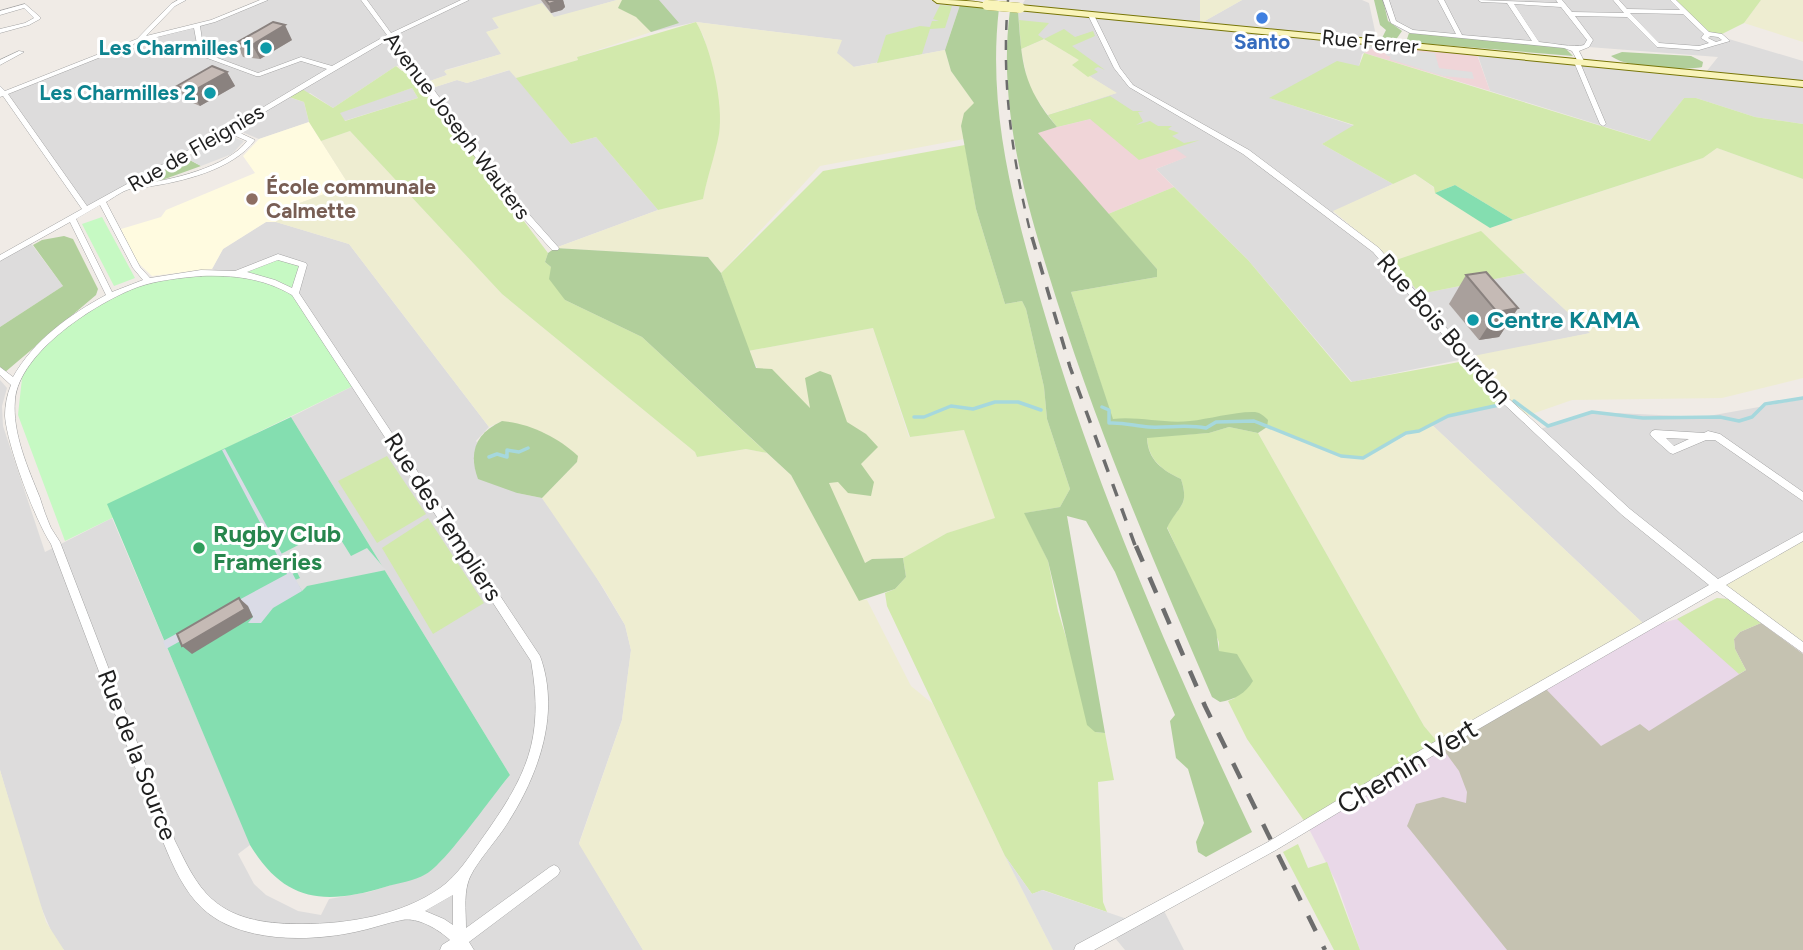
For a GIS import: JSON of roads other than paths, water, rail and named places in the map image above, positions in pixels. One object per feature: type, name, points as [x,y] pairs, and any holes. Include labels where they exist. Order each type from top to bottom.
[{"type":"main road","name":"Rue Ferrer","points":[[937,0],[1803,84]]},
{"type":"street","points":[[139,40],[173,5],[183,0]]},
{"type":"street","points":[[86,211],[2,92],[139,40],[197,26],[265,0]]},
{"type":"street","name":"Avenue Joseph Wauters","points":[[364,0],[508,196],[555,248]]},
{"type":"street","name":"Rue de Fleignies","points":[[0,258],[229,130],[330,68],[466,0]]},
{"type":"street","points":[[1385,0],[1390,18],[1404,30],[1575,50],[1590,41],[1561,2],[1510,3],[1481,0]]},
{"type":"street","points":[[1441,0],[1460,36]]},
{"type":"street","points":[[1616,0],[1657,45],[1699,48],[1727,41],[1720,35],[1707,34],[1673,0]]},
{"type":"street","points":[[1510,3],[1537,44]]},
{"type":"street","points":[[0,13],[25,6],[38,16],[33,22],[4,32],[0,19]]},
{"type":"street","points":[[1570,14],[1684,12]]},
{"type":"street","name":"Rue Bois Bourdon","points":[[1091,15],[1117,68],[1131,86],[1205,126],[1258,160],[1376,250],[1494,390],[1626,512],[1803,648]]},
{"type":"street","points":[[197,26],[201,54],[251,73],[265,74],[290,61],[301,59],[330,68]]},
{"type":"street","points":[[1707,34],[1704,38],[1715,44]]},
{"type":"street","points":[[1575,50],[1603,124]]},
{"type":"street","points":[[0,63],[21,52]]},
{"type":"street","points":[[128,187],[153,186],[240,154],[251,140],[229,130]]},
{"type":"street","points":[[102,202],[137,268],[148,281]]},
{"type":"street","points":[[72,218],[110,296]]},
{"type":"street","points":[[0,370],[13,382],[52,336],[110,296],[133,286],[201,273],[238,273],[278,282],[295,293],[303,265],[278,257],[238,273]]},
{"type":"street","name":"Rue des Templiers","points":[[295,293],[536,660],[543,704],[533,764],[513,806],[473,862],[443,894]]},
{"type":"street","name":"Rue de la Source","points":[[13,382],[9,417],[43,522],[55,542],[170,844],[188,879],[205,903],[218,912],[258,928],[324,931],[401,913],[443,894]]},
{"type":"street","points":[[1708,435],[1724,441],[1803,497]]},
{"type":"street","name":"Chemin Vert","points":[[1081,950],[1272,846],[1440,745],[1803,537]]},
{"type":"street","points":[[463,945],[459,892],[473,862]]},
{"type":"street","points":[[447,950],[463,945],[554,872]]},
{"type":"street","points":[[401,913],[432,920],[463,945]]},
{"type":"waterway","points":[[1514,401],[1548,426],[1592,412],[1643,418],[1720,417],[1739,421],[1752,417],[1765,404],[1803,398]]},
{"type":"waterway","points":[[914,417],[924,417],[951,406],[973,409],[995,402],[1018,402],[1041,410]]},
{"type":"waterway","points":[[1102,407],[1109,410],[1109,423],[1149,427],[1206,428],[1216,422],[1254,421],[1341,456],[1363,458],[1406,433],[1419,431],[1448,416],[1499,405]]},
{"type":"waterway","points":[[489,457],[497,454],[507,457],[507,450],[519,452],[528,448]]},
{"type":"railway","points":[[1008,0],[1007,91],[1014,150],[1032,239]]},
{"type":"railway","points":[[1032,237],[1070,367],[1136,548]]},
{"type":"railway","points":[[1136,546],[1205,706],[1325,950]]},
{"type":"place","name":"Santo","points":[[1262,18]]},
{"type":"place","name":"Les Charmilles 1","points":[[266,48]]},
{"type":"place","name":"Les Charmilles 2","points":[[210,93]]},
{"type":"place","name":"École communale Calmette","points":[[252,199]]},
{"type":"place","name":"Centre KAMA","points":[[1473,320]]},
{"type":"place","name":"Rugby Club Frameries","points":[[199,548]]}]
